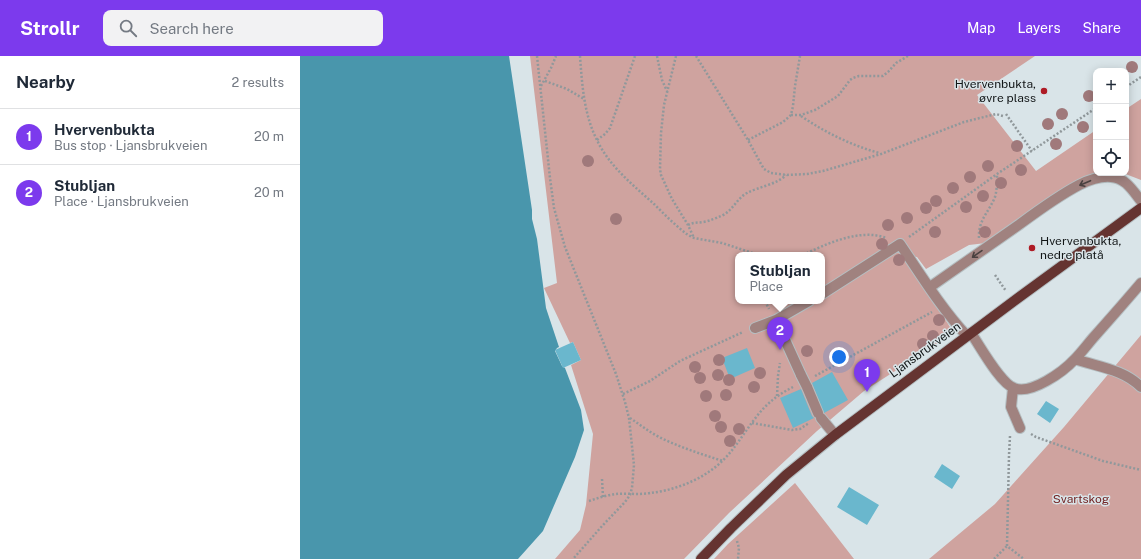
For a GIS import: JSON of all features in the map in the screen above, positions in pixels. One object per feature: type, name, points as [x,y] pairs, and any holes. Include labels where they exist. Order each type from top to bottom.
[{"type":"main road","name":"Ljansbrukveien","points":[[701,559],[786,475],[834,434],[1141,208]]},
{"type":"lane","points":[[930,287],[1051,202],[1079,185],[1091,180],[1102,177],[1121,179],[1131,188],[1141,201]]},
{"type":"lane","points":[[825,292],[900,244],[942,305],[969,334],[997,373],[1006,383],[1013,388],[1020,390],[1041,384],[1075,359],[1141,283]]},
{"type":"lane","points":[[755,328],[776,320],[804,304]]},
{"type":"lane","points":[[776,320],[785,343],[805,381],[820,415],[834,434]]},
{"type":"lane","points":[[1075,359],[1119,372],[1131,378],[1141,386]]},
{"type":"lane","points":[[1013,388],[1011,407],[1020,428]]},
{"type":"path","points":[[537,56],[554,208],[565,247],[623,394],[629,418],[634,465],[630,495],[573,559]]},
{"type":"path","points":[[541,86],[556,56]]},
{"type":"path","points":[[580,56],[584,99],[596,140],[617,168],[634,186],[688,235],[694,238],[722,243],[747,252]]},
{"type":"path","points":[[596,140],[605,134],[610,128],[635,56]]},
{"type":"path","points":[[657,56],[662,80],[667,92]]},
{"type":"path","points":[[676,56],[664,105],[661,133],[660,169],[661,175],[672,199],[694,238]]},
{"type":"path","points":[[696,56],[748,140],[764,169],[770,173],[786,175],[807,174],[823,171],[881,154],[964,122],[996,114],[1003,116]]},
{"type":"path","points":[[748,140],[772,129],[791,115],[794,106],[795,86],[800,56]]},
{"type":"path","points":[[801,116],[815,110],[838,96],[853,78],[859,76],[883,76],[896,63],[908,56]]},
{"type":"path","points":[[1129,85],[1141,77]]},
{"type":"path","points":[[545,80],[567,89],[584,99]]},
{"type":"path","points":[[810,252],[837,240],[851,236],[870,235],[883,237],[900,244],[997,174],[1093,110]]},
{"type":"path","points":[[1006,114],[1032,151]]},
{"type":"path","points":[[791,115],[801,116],[825,132],[859,147],[881,154]]},
{"type":"path","points":[[983,250],[980,241],[979,227],[995,196],[997,174]]},
{"type":"path","points":[[688,225],[708,221],[725,214],[744,194],[780,180],[786,175]]},
{"type":"path","points":[[995,275],[1008,293]]},
{"type":"path","points":[[805,381],[925,316],[942,305]]},
{"type":"path","points":[[623,394],[650,381],[680,361],[719,342],[755,328]]},
{"type":"path","points":[[777,396],[780,358],[785,343]]},
{"type":"path","points":[[589,501],[617,494],[630,495],[652,493],[684,484],[705,474],[724,461],[734,450],[764,408],[777,396],[795,386]]},
{"type":"path","points":[[752,423],[792,430],[800,429],[820,415]]},
{"type":"path","points":[[629,418],[657,436],[668,441],[699,454],[724,461]]},
{"type":"path","points":[[1020,428],[1036,437],[1095,458],[1141,470]]},
{"type":"path","points":[[994,559],[1007,546],[1010,432]]},
{"type":"path","points":[[602,479],[603,497]]},
{"type":"path","points":[[1007,546],[1024,559]]},
{"type":"green space","points":[[530,56],[1035,56],[977,95],[1036,171],[1093,132],[1093,175],[1077,182],[986,243],[969,245],[926,269],[917,257],[904,255],[950,327],[948,337],[864,391],[817,431],[729,513],[684,559],[555,559],[580,530],[586,505],[593,434],[571,365],[581,360],[573,342],[570,343],[544,288],[557,283]]},
{"type":"green space","points":[[1141,99],[1141,180],[1129,175],[1129,107]]},
{"type":"green space","name":"Svartskog","points":[[1141,335],[1141,559],[929,559],[995,504],[1064,427]]},
{"type":"green space","points":[[795,483],[854,559],[714,559],[728,544]]},
{"type":"water","points":[[300,56],[509,56],[546,308],[559,347],[555,351],[562,366],[565,368],[581,410],[584,430],[575,457],[543,531],[518,559],[300,559]]},
{"type":"building","points":[[573,342],[581,360],[563,368],[555,350]]},
{"type":"building","points":[[747,348],[755,368],[730,379],[722,358]]},
{"type":"building","points":[[832,372],[848,400],[824,413],[812,383]]},
{"type":"building","points":[[801,389],[814,418],[793,428],[780,398]]},
{"type":"building","points":[[1046,401],[1059,409],[1050,423],[1037,414]]},
{"type":"building","points":[[942,464],[960,476],[952,489],[934,477]]},
{"type":"building","points":[[849,487],[879,505],[867,525],[837,507]]},
{"type":"place","name":"Hvervenbukta, øvre plass","points":[[1044,91]]},
{"type":"place","name":"Hvervenbukta, nedre platå","points":[[1032,248]]},
{"type":"place","name":"Stubljan","points":[[780,350]]},
{"type":"place","name":"Hvervenbukta","points":[[867,392]]}]
